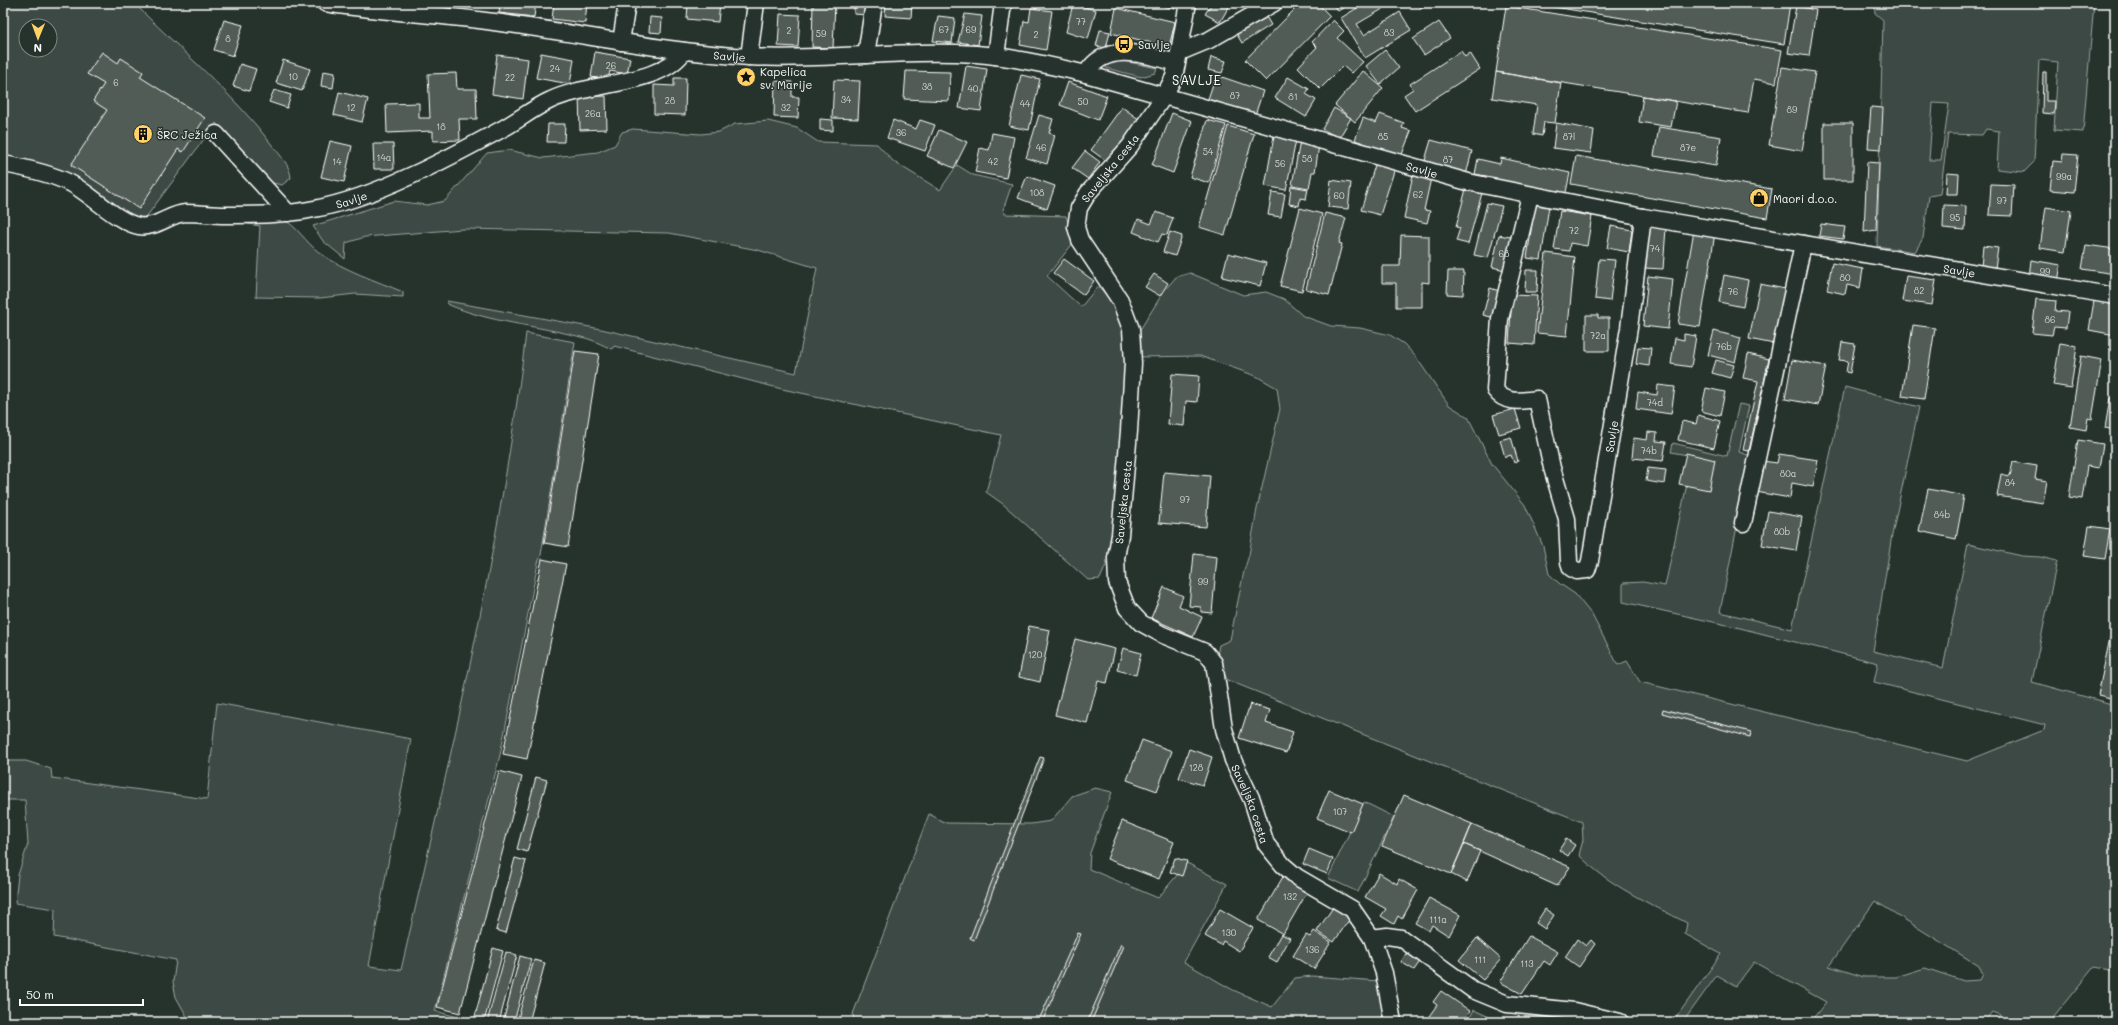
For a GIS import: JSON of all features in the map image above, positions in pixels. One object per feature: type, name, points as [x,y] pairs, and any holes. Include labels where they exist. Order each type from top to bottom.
[{"type":"street","name":"Savlje","points":[[325,3],[426,8],[500,23],[621,42],[684,51],[750,57],[809,58],[937,53],[996,56],[1040,63],[1086,74],[1417,169],[1468,182],[1643,217],[2115,296]]},
{"type":"street","points":[[621,42],[627,3]]},
{"type":"street","points":[[750,57],[756,3]]},
{"type":"street","points":[[866,56],[874,3]]},
{"type":"street","points":[[996,56],[1003,3]]},
{"type":"street","name":"Saveljska cesta","points":[[1188,3],[1174,77],[1164,96],[1130,146],[1088,193],[1079,208],[1076,226],[1080,240],[1120,300],[1131,330],[1133,363],[1129,432],[1120,535],[1116,558],[1117,582],[1127,608],[1141,623],[1163,635],[1205,652],[1214,663],[1224,729],[1233,760],[1252,800],[1266,844],[1283,865],[1297,877],[1352,909],[1372,938],[1384,972],[1393,1022]]},
{"type":"street","points":[[1086,74],[1093,62],[1117,53],[1178,57],[1274,3]]},
{"type":"street","name":"Savlje","points":[[3,164],[40,171],[71,184],[133,225],[141,227],[182,213],[227,215],[288,213],[315,209],[358,198],[430,166],[504,127],[552,99],[660,72],[678,60],[684,51]]},
{"type":"street","points":[[216,134],[288,213]]},
{"type":"street","name":"Savlje","points":[[1530,195],[1502,312],[1495,390],[1500,397],[1509,400],[1537,399],[1552,468],[1567,519],[1568,562],[1571,568],[1583,572],[1587,570],[1590,561],[1629,328],[1643,217]]},
{"type":"street","points":[[1743,523],[1803,244]]},
{"type":"street","points":[[1372,938],[1387,936],[1401,938],[1473,990],[1507,1004],[1555,1009],[1608,1018],[1620,1022]]},
{"type":"shaded area","points":[[3,3],[135,4],[240,107],[284,160],[289,169],[291,178],[282,185],[268,182],[216,123],[144,220],[138,221],[3,157]]},
{"type":"shaded area","points":[[2094,3],[2083,132],[2054,130],[2058,62],[2039,60],[2034,162],[2024,172],[1997,169],[1999,131],[1986,129],[1982,135],[1948,134],[1940,194],[1929,196],[1923,238],[1915,252],[1877,246],[1883,20],[1875,13],[1874,4]],"holes":[[[1933,103],[1949,104],[1941,160],[1929,160]]]},
{"type":"shaded area","points":[[1119,60],[1157,68],[1155,73],[1141,77],[1106,68],[1107,63]]},
{"type":"shaded area","points":[[768,121],[797,128],[818,142],[877,144],[894,162],[940,190],[957,165],[973,175],[1012,184],[1003,210],[1005,214],[1066,216],[1074,242],[1047,276],[1081,307],[1098,286],[1112,301],[1120,316],[1128,358],[1110,556],[1100,579],[1088,580],[1003,504],[986,492],[1001,435],[782,389],[614,346],[612,349],[585,338],[496,320],[447,304],[447,301],[601,329],[796,373],[817,268],[758,250],[669,233],[463,229],[365,237],[346,243],[345,259],[323,241],[313,226],[394,201],[427,205],[445,201],[487,153],[509,150],[543,158],[598,152],[615,145],[622,132],[633,129],[701,134],[719,132],[735,124]]},
{"type":"shaded area","points":[[282,218],[293,226],[320,253],[360,275],[403,292],[403,297],[355,294],[320,298],[256,297],[260,226],[236,222]]},
{"type":"shaded area","points":[[1190,273],[1243,295],[1266,292],[1284,299],[1303,316],[1331,326],[1360,328],[1390,335],[1404,344],[1416,357],[1449,405],[1468,417],[1492,464],[1525,505],[1543,546],[1549,574],[1560,584],[1575,594],[1592,615],[1618,665],[1627,661],[1640,682],[1967,761],[2044,730],[2045,725],[1874,682],[1878,663],[1736,627],[1623,602],[1623,583],[1643,582],[1665,586],[1693,456],[1671,452],[1673,443],[1727,456],[1739,404],[1749,406],[1739,452],[1751,456],[1720,612],[1792,629],[1845,387],[1919,407],[1892,535],[1873,651],[1943,668],[1968,544],[2022,556],[2040,557],[2057,561],[2032,682],[2115,705],[2115,971],[2094,967],[2049,1022],[1992,1022],[2000,1015],[1992,1012],[1984,1022],[1810,1022],[1826,1002],[1754,962],[1736,986],[1717,975],[1683,1022],[1673,1022],[1721,954],[1685,934],[1687,923],[1616,885],[1579,855],[1583,840],[1582,822],[1227,680],[1217,655],[1219,645],[1230,640],[1244,571],[1249,555],[1257,509],[1280,409],[1277,388],[1256,376],[1200,356],[1139,357],[1138,333],[1164,291],[1176,277]],"holes":[[[1875,901],[1979,966],[1983,974],[1980,980],[1964,981],[1925,968],[1896,977],[1864,977],[1829,966]]]},
{"type":"shaded area","points":[[526,333],[575,342],[541,555],[538,563],[500,755],[435,1011],[462,1018],[460,1022],[190,1022],[176,997],[173,982],[176,960],[54,937],[55,909],[15,903],[18,875],[28,844],[25,800],[3,800],[3,761],[26,761],[51,769],[52,778],[207,799],[217,703],[411,739],[369,966],[401,970],[452,746],[489,570],[500,511]]},
{"type":"shaded area","points":[[1095,788],[1112,792],[1090,853],[1089,869],[1158,898],[1187,863],[1227,884],[1184,962],[1233,990],[1272,1007],[1295,978],[1312,976],[1378,981],[1382,999],[1382,1022],[930,1022],[931,1020],[854,1019],[853,1014],[929,814],[946,823],[1031,824],[1051,821],[1072,796]]},
{"type":"shaded area","points":[[1364,802],[1394,817],[1358,892],[1328,878]]},
{"type":"shaded area","points":[[1474,1010],[1500,1022],[1488,1022],[1484,1020],[1483,1022],[1467,1022]]},
{"type":"shaded area","points":[[1520,1012],[1557,1012],[1551,1022],[1514,1022]]},
{"type":"building","points":[[500,3],[536,3],[534,17],[499,13]]},
{"type":"building","points":[[554,3],[587,3],[585,23],[552,19]]},
{"type":"building","points":[[652,3],[675,3],[674,6]]},
{"type":"building","points":[[688,3],[720,3],[718,22],[687,19]]},
{"type":"building","points":[[813,3],[835,3],[833,48],[812,47]]},
{"type":"building","points":[[854,3],[868,3],[868,15],[854,14]]},
{"type":"building","points":[[886,3],[912,3],[911,18],[885,16]]},
{"type":"building","points":[[1152,3],[1176,3],[1175,9]]},
{"type":"building","points":[[1212,3],[1231,3],[1220,22],[1205,14]]},
{"type":"building","points":[[1293,3],[1317,3],[1330,16],[1266,81],[1245,60],[1297,7]]},
{"type":"building","points":[[1334,3],[1351,3],[1338,11]]},
{"type":"building","points":[[1365,3],[1393,3],[1357,24],[1364,35],[1400,12],[1411,30],[1365,58],[1341,18]]},
{"type":"building","points":[[1418,3],[1430,3],[1421,8]]},
{"type":"building","points":[[1529,3],[1790,3],[1784,44]]},
{"type":"building","points":[[1073,4],[1096,10],[1088,39],[1066,32]]},
{"type":"building","points":[[1506,6],[1782,50],[1776,83],[1754,79],[1748,113],[1496,72]]},
{"type":"building","points":[[1796,6],[1816,10],[1809,56],[1788,53]]},
{"type":"building","points":[[1031,8],[1052,11],[1046,50],[1020,45],[1024,21],[1029,22]]},
{"type":"building","points":[[1116,8],[1175,22],[1169,47],[1111,33]]},
{"type":"building","points":[[780,14],[800,15],[798,47],[778,46]]},
{"type":"building","points":[[965,14],[982,16],[978,45],[958,42]]},
{"type":"building","points":[[1265,15],[1271,25],[1242,43],[1236,33]]},
{"type":"building","points":[[938,16],[955,18],[952,43],[933,41]]},
{"type":"building","points":[[650,17],[662,18],[661,33],[649,32]]},
{"type":"building","points":[[224,20],[243,25],[233,56],[214,50]]},
{"type":"building","points":[[1333,20],[1344,31],[1337,38],[1363,62],[1351,73],[1343,66],[1320,89],[1298,67],[1317,47],[1312,42]]},
{"type":"building","points":[[1439,22],[1450,38],[1424,55],[1413,39]]},
{"type":"building","points":[[1100,30],[1110,32],[1106,48],[1096,46]]},
{"type":"building","points":[[1385,50],[1399,68],[1380,84],[1366,66]]},
{"type":"building","points":[[1461,51],[1465,57],[1470,53],[1480,69],[1415,111],[1404,95],[1413,89],[1410,84]]},
{"type":"building","name":"ŠRC Ježica","points":[[102,52],[118,63],[121,58],[143,72],[140,77],[205,118],[183,152],[178,149],[139,209],[71,165],[107,110],[93,101],[104,84],[87,74]]},
{"type":"building","points":[[595,52],[630,58],[627,74],[610,71],[608,80],[591,77]]},
{"type":"building","points":[[541,53],[574,59],[570,84],[536,78]]},
{"type":"building","points":[[497,55],[528,59],[523,99],[492,94]]},
{"type":"building","points":[[1211,57],[1226,61],[1222,73],[1208,70]]},
{"type":"building","points":[[283,60],[310,69],[302,91],[276,83]]},
{"type":"building","points":[[240,64],[256,69],[249,91],[233,86]]},
{"type":"building","points":[[966,66],[987,69],[981,111],[959,108]]},
{"type":"building","points":[[1782,67],[1815,72],[1802,151],[1769,145]]},
{"type":"building","points":[[323,71],[335,73],[333,88],[321,86]]},
{"type":"building","points":[[906,71],[950,72],[949,101],[904,99]]},
{"type":"building","points":[[1363,71],[1383,88],[1355,122],[1335,105]]},
{"type":"building","points":[[741,72],[751,72],[751,82],[741,82]]},
{"type":"building","points":[[1496,72],[1561,83],[1555,123],[1544,122],[1542,136],[1533,134],[1537,105],[1492,98]]},
{"type":"building","points":[[2043,72],[2046,72],[2046,101],[2055,101],[2054,114],[2042,113]]},
{"type":"building","points":[[456,73],[457,89],[476,89],[477,119],[459,119],[460,140],[433,141],[433,131],[387,133],[386,104],[419,103],[419,118],[430,118],[428,74]]},
{"type":"building","points":[[1021,75],[1040,79],[1029,130],[1009,126]]},
{"type":"building","points":[[1216,75],[1263,91],[1255,115],[1208,99]]},
{"type":"building","points":[[1288,77],[1309,89],[1306,94],[1316,100],[1306,117],[1275,98]]},
{"type":"building","points":[[674,78],[686,78],[685,115],[654,114],[654,85],[674,86]]},
{"type":"building","points":[[834,80],[860,81],[858,119],[832,118]]},
{"type":"building","points":[[775,81],[792,82],[792,97],[799,97],[798,118],[774,117]]},
{"type":"building","points":[[1068,82],[1107,96],[1098,120],[1060,105]]},
{"type":"building","points":[[274,90],[291,95],[287,108],[269,102]]},
{"type":"building","points":[[339,92],[368,99],[362,122],[334,115]]},
{"type":"building","points":[[606,96],[607,129],[580,130],[579,97]]},
{"type":"building","points":[[1643,96],[1676,101],[1671,127],[1639,122]]},
{"type":"building","points":[[1122,107],[1140,120],[1109,163],[1091,150]]},
{"type":"building","points":[[1871,107],[1883,108],[1881,149],[1868,148]]},
{"type":"building","points":[[1334,108],[1351,118],[1339,138],[1322,129]]},
{"type":"building","points":[[1172,113],[1192,121],[1173,173],[1152,165]]},
{"type":"building","points":[[1380,114],[1404,123],[1402,128],[1411,131],[1401,157],[1355,140],[1363,118],[1376,123]]},
{"type":"building","points":[[1039,115],[1053,119],[1049,133],[1055,135],[1047,164],[1026,158]]},
{"type":"building","points":[[820,119],[833,120],[833,131],[820,130]]},
{"type":"building","points":[[893,120],[916,129],[920,120],[935,125],[925,151],[887,138]]},
{"type":"building","points":[[1207,120],[1226,125],[1209,183],[1190,177]]},
{"type":"building","points":[[1556,123],[1594,130],[1591,153],[1553,148]]},
{"type":"building","points":[[1824,123],[1853,123],[1853,180],[1824,180]]},
{"type":"building","points":[[548,124],[565,124],[564,142],[547,142]]},
{"type":"building","points":[[1228,126],[1254,134],[1225,235],[1199,227]]},
{"type":"building","points":[[1659,127],[1721,137],[1716,166],[1654,156]]},
{"type":"building","points":[[939,130],[967,142],[954,168],[927,156]]},
{"type":"building","points":[[992,133],[1014,137],[1006,178],[975,172],[980,148],[989,150]]},
{"type":"building","points":[[1274,136],[1296,140],[1286,190],[1265,186]]},
{"type":"building","points":[[1431,140],[1472,151],[1465,179],[1423,167]]},
{"type":"building","points":[[330,141],[352,146],[344,182],[321,177]]},
{"type":"building","points":[[1300,141],[1319,145],[1315,172],[1312,172],[1309,188],[1292,185]]},
{"type":"building","points":[[373,144],[393,144],[394,169],[374,169]]},
{"type":"building","points":[[1085,151],[1100,162],[1088,179],[1072,168]]},
{"type":"building","points":[[2063,154],[2078,155],[2074,192],[2050,190],[2053,161],[2062,162]]},
{"type":"building","points":[[1576,156],[1772,189],[1767,218],[1571,184]]},
{"type":"building","points":[[1501,158],[1570,173],[1565,197],[1496,182],[1497,178],[1475,174],[1478,159],[1500,164]]},
{"type":"building","points":[[1376,162],[1395,168],[1380,215],[1361,210]]},
{"type":"building","points":[[1867,162],[1879,163],[1876,230],[1864,232]]},
{"type":"building","points":[[1947,173],[1959,174],[1958,194],[1946,194]]},
{"type":"building","points":[[1413,174],[1431,178],[1424,210],[1430,211],[1427,223],[1404,218]]},
{"type":"building","points":[[1027,176],[1055,186],[1047,209],[1018,198]]},
{"type":"building","points":[[1331,180],[1351,183],[1348,209],[1328,207]]},
{"type":"building","points":[[1991,184],[2014,185],[2012,216],[1989,215]]},
{"type":"building","points":[[1291,186],[1308,189],[1306,199],[1300,198],[1299,206],[1289,204]]},
{"type":"building","points":[[1466,189],[1482,193],[1468,244],[1456,241],[1460,228],[1456,227]]},
{"type":"building","points":[[1272,192],[1285,194],[1281,217],[1268,215]]},
{"type":"building","points":[[1487,203],[1502,206],[1488,258],[1474,255]]},
{"type":"building","points":[[1535,203],[1549,206],[1541,260],[1527,258]]},
{"type":"building","points":[[1944,205],[1966,206],[1965,230],[1943,228]]},
{"type":"building","points":[[2046,207],[2071,211],[2065,252],[2040,248]]},
{"type":"building","points":[[1300,208],[1322,214],[1302,291],[1280,286]]},
{"type":"building","points":[[1560,211],[1592,216],[1587,246],[1570,243],[1569,251],[1554,249]]},
{"type":"building","points":[[1156,212],[1173,218],[1167,235],[1162,234],[1158,242],[1133,232],[1138,219],[1151,224]]},
{"type":"building","points":[[1325,213],[1346,218],[1339,243],[1342,244],[1329,295],[1306,289]]},
{"type":"building","points":[[1821,224],[1845,227],[1843,239],[1819,236]]},
{"type":"building","points":[[1611,226],[1632,230],[1629,252],[1607,248]]},
{"type":"building","points":[[1648,226],[1666,228],[1663,269],[1645,268]]},
{"type":"building","points":[[1694,230],[1715,233],[1700,327],[1678,324]]},
{"type":"building","points":[[1170,232],[1182,236],[1175,256],[1163,252]]},
{"type":"building","points":[[1401,235],[1429,236],[1429,283],[1422,282],[1422,307],[1396,307],[1396,283],[1382,283],[1382,266],[1400,266]]},
{"type":"building","points":[[1499,235],[1516,238],[1509,271],[1492,267]]},
{"type":"building","points":[[2086,245],[2115,249],[2115,274],[2082,269]]},
{"type":"building","points":[[1983,246],[1998,248],[1995,268],[1981,267]]},
{"type":"building","points":[[1228,253],[1266,263],[1260,286],[1222,277]]},
{"type":"building","points":[[1546,253],[1575,257],[1567,336],[1537,333]]},
{"type":"building","points":[[1064,259],[1094,281],[1084,295],[1053,273]]},
{"type":"building","points":[[1599,259],[1615,260],[1610,301],[1595,299]]},
{"type":"building","points":[[2031,260],[2061,265],[2058,281],[2029,277]]},
{"type":"building","points":[[1832,263],[1863,269],[1860,288],[1847,285],[1845,294],[1827,290]]},
{"type":"building","points":[[1526,270],[1538,270],[1537,292],[1525,292]]},
{"type":"building","points":[[1448,271],[1464,271],[1463,295],[1447,294]]},
{"type":"building","points":[[1154,274],[1168,283],[1160,296],[1145,287]]},
{"type":"building","points":[[1724,275],[1748,280],[1743,307],[1719,302]]},
{"type":"building","points":[[1648,276],[1673,279],[1668,329],[1643,326]]},
{"type":"building","points":[[1906,276],[1936,280],[1932,305],[1902,301]]},
{"type":"building","points":[[1760,284],[1785,289],[1774,344],[1749,339]]},
{"type":"building","points":[[1490,288],[1502,292],[1495,318],[1483,315]]},
{"type":"building","points":[[1512,295],[1537,296],[1534,345],[1509,343]]},
{"type":"building","points":[[2036,299],[2056,301],[2055,311],[2068,312],[2066,328],[2054,327],[2052,335],[2032,333]]},
{"type":"building","points":[[2094,301],[2115,304],[2115,335],[2089,330]]},
{"type":"building","points":[[1586,315],[1598,315],[1598,318],[1609,318],[1609,351],[1586,351]]},
{"type":"building","points":[[1913,325],[1935,328],[1924,399],[1902,396]]},
{"type":"building","points":[[1714,331],[1741,338],[1735,362],[1708,355]]},
{"type":"building","points":[[1684,334],[1696,336],[1691,367],[1671,364],[1675,338],[1684,340]]},
{"type":"building","points":[[1842,342],[1855,344],[1850,373],[1846,372],[1848,361],[1839,360]]},
{"type":"building","points":[[2060,343],[2077,346],[2071,388],[2053,385]]},
{"type":"building","points":[[1638,347],[1651,348],[1649,366],[1636,364]]},
{"type":"building","points":[[575,351],[599,354],[568,547],[544,543]]},
{"type":"building","points":[[1748,354],[1769,359],[1749,451],[1743,450],[1758,381],[1743,378]]},
{"type":"building","points":[[2081,356],[2102,360],[2092,419],[2088,418],[2086,430],[2070,427]]},
{"type":"building","points":[[1716,360],[1734,365],[1730,378],[1712,373]]},
{"type":"building","points":[[1792,360],[1826,366],[1818,405],[1785,399]]},
{"type":"building","points":[[1172,374],[1199,376],[1197,402],[1186,401],[1184,426],[1168,424]]},
{"type":"building","points":[[1658,385],[1675,387],[1671,414],[1636,409],[1638,392],[1657,395]]},
{"type":"building","points":[[1706,388],[1725,392],[1720,416],[1701,411]]},
{"type":"building","points":[[2110,398],[2115,399],[2115,430],[2105,428]]},
{"type":"building","points":[[1515,409],[1521,428],[1499,434],[1493,415]]},
{"type":"building","points":[[1698,415],[1720,421],[1714,448],[1678,440],[1682,421],[1696,424]]},
{"type":"building","points":[[1648,432],[1657,433],[1656,441],[1666,442],[1663,461],[1632,458],[1634,438],[1647,440]]},
{"type":"building","points":[[1511,437],[1518,461],[1514,463],[1511,455],[1505,457],[1500,440]]},
{"type":"building","points":[[2078,440],[2103,444],[2099,468],[2087,466],[2082,499],[2069,497]]},
{"type":"building","points":[[1686,453],[1715,460],[1709,490],[1679,484]]},
{"type":"building","points":[[1779,454],[1818,460],[1813,487],[1792,483],[1790,498],[1756,492],[1762,461],[1777,463]]},
{"type":"building","points":[[2013,462],[2037,466],[2035,479],[2047,481],[2043,503],[1997,496],[2001,474],[2010,476]]},
{"type":"building","points":[[1648,468],[1666,470],[1664,484],[1646,481]]},
{"type":"building","points":[[1164,472],[1210,476],[1206,527],[1159,523]]},
{"type":"building","points":[[1928,489],[1964,496],[1956,539],[1919,531]]},
{"type":"building","points":[[1768,511],[1802,517],[1796,551],[1762,545]]},
{"type":"building","points":[[2089,526],[2110,529],[2105,559],[2084,556]]},
{"type":"building","points":[[1194,554],[1217,557],[1212,613],[1201,612],[1201,607],[1189,606]]},
{"type":"building","points":[[542,559],[566,564],[527,759],[503,754]]},
{"type":"building","points":[[1164,587],[1183,596],[1179,606],[1202,617],[1193,637],[1151,618]]},
{"type":"building","points":[[2115,614],[2115,699],[2098,695]]},
{"type":"building","points":[[1029,626],[1050,630],[1040,682],[1019,677]]},
{"type":"building","points":[[1075,639],[1115,649],[1107,683],[1098,681],[1087,723],[1055,715]]},
{"type":"building","points":[[1123,648],[1141,653],[1136,675],[1117,670]]},
{"type":"building","points":[[1250,704],[1270,710],[1266,723],[1293,732],[1286,753],[1239,738]]},
{"type":"building","points":[[1663,709],[1751,732],[1750,737],[1662,713]]},
{"type":"building","points":[[1142,740],[1172,751],[1157,791],[1127,780]]},
{"type":"building","points":[[1189,749],[1212,757],[1203,785],[1179,778]]},
{"type":"building","points":[[1040,757],[1044,758],[974,940],[970,938]]},
{"type":"building","points":[[499,771],[522,777],[460,1013],[437,1007]]},
{"type":"building","points":[[536,777],[547,780],[527,852],[517,849]]},
{"type":"building","points":[[1329,790],[1363,804],[1351,832],[1317,818]]},
{"type":"building","points":[[1404,795],[1472,824],[1451,874],[1382,846]]},
{"type":"building","points":[[1122,821],[1174,842],[1159,879],[1107,859]]},
{"type":"building","points":[[1472,824],[1570,867],[1557,886],[1464,844]]},
{"type":"building","points":[[1566,839],[1575,845],[1568,856],[1559,850]]},
{"type":"building","points":[[1464,844],[1480,851],[1467,882],[1451,874]]},
{"type":"building","points":[[1309,849],[1333,859],[1327,874],[1303,864]]},
{"type":"building","points":[[515,858],[526,861],[506,933],[496,930]]},
{"type":"building","points":[[1175,858],[1187,861],[1182,876],[1170,872]]},
{"type":"building","points":[[1379,873],[1397,884],[1399,879],[1418,890],[1402,919],[1398,916],[1394,924],[1381,916],[1386,909],[1365,897]]},
{"type":"building","points":[[1284,875],[1309,889],[1283,934],[1258,920]]},
{"type":"building","points":[[1429,898],[1460,915],[1449,936],[1432,925],[1429,931],[1415,923]]},
{"type":"building","points":[[1334,906],[1351,917],[1334,942],[1317,931]]},
{"type":"building","points":[[1220,909],[1253,928],[1239,951],[1223,941],[1221,945],[1205,936]]},
{"type":"building","points":[[1545,909],[1554,915],[1545,929],[1536,923]]},
{"type":"building","points":[[1314,931],[1331,942],[1314,969],[1293,956],[1306,935],[1310,937]]},
{"type":"building","points":[[1078,933],[1081,934],[1042,1022],[1038,1022]]},
{"type":"building","points":[[1281,934],[1290,938],[1277,962],[1268,957]]},
{"type":"building","points":[[1529,936],[1558,952],[1550,965],[1544,961],[1522,994],[1500,982]]},
{"type":"building","points":[[1477,938],[1501,959],[1483,980],[1459,960]]},
{"type":"building","points":[[1577,939],[1586,946],[1591,940],[1595,944],[1579,967],[1565,957]]},
{"type":"building","points":[[1121,944],[1124,946],[1091,1022],[1087,1022]]},
{"type":"building","points":[[493,948],[503,951],[484,1022],[482,1022],[474,1020]]},
{"type":"building","points":[[506,952],[517,955],[499,1022],[487,1022]]},
{"type":"building","points":[[1407,952],[1421,960],[1414,970],[1401,962]]},
{"type":"building","points":[[520,956],[531,959],[514,1022],[503,1022]]},
{"type":"building","points":[[534,960],[545,963],[529,1022],[517,1022]]},
{"type":"building","points":[[1441,991],[1470,1011],[1462,1022],[1431,1022],[1427,1019],[1437,1005],[1433,1002]]},
{"type":"place","name":"Savlje","points":[[1124,44]]},
{"type":"place","name":"Kapelica sv. Marije","points":[[746,77]]},
{"type":"place","name":"ŠRC Ježica","points":[[143,134]]},
{"type":"place","name":"Maori d.o.o.","points":[[1759,198]]},
{"type":"district","name":"SAVLJE","points":[[1197,79]]}]
